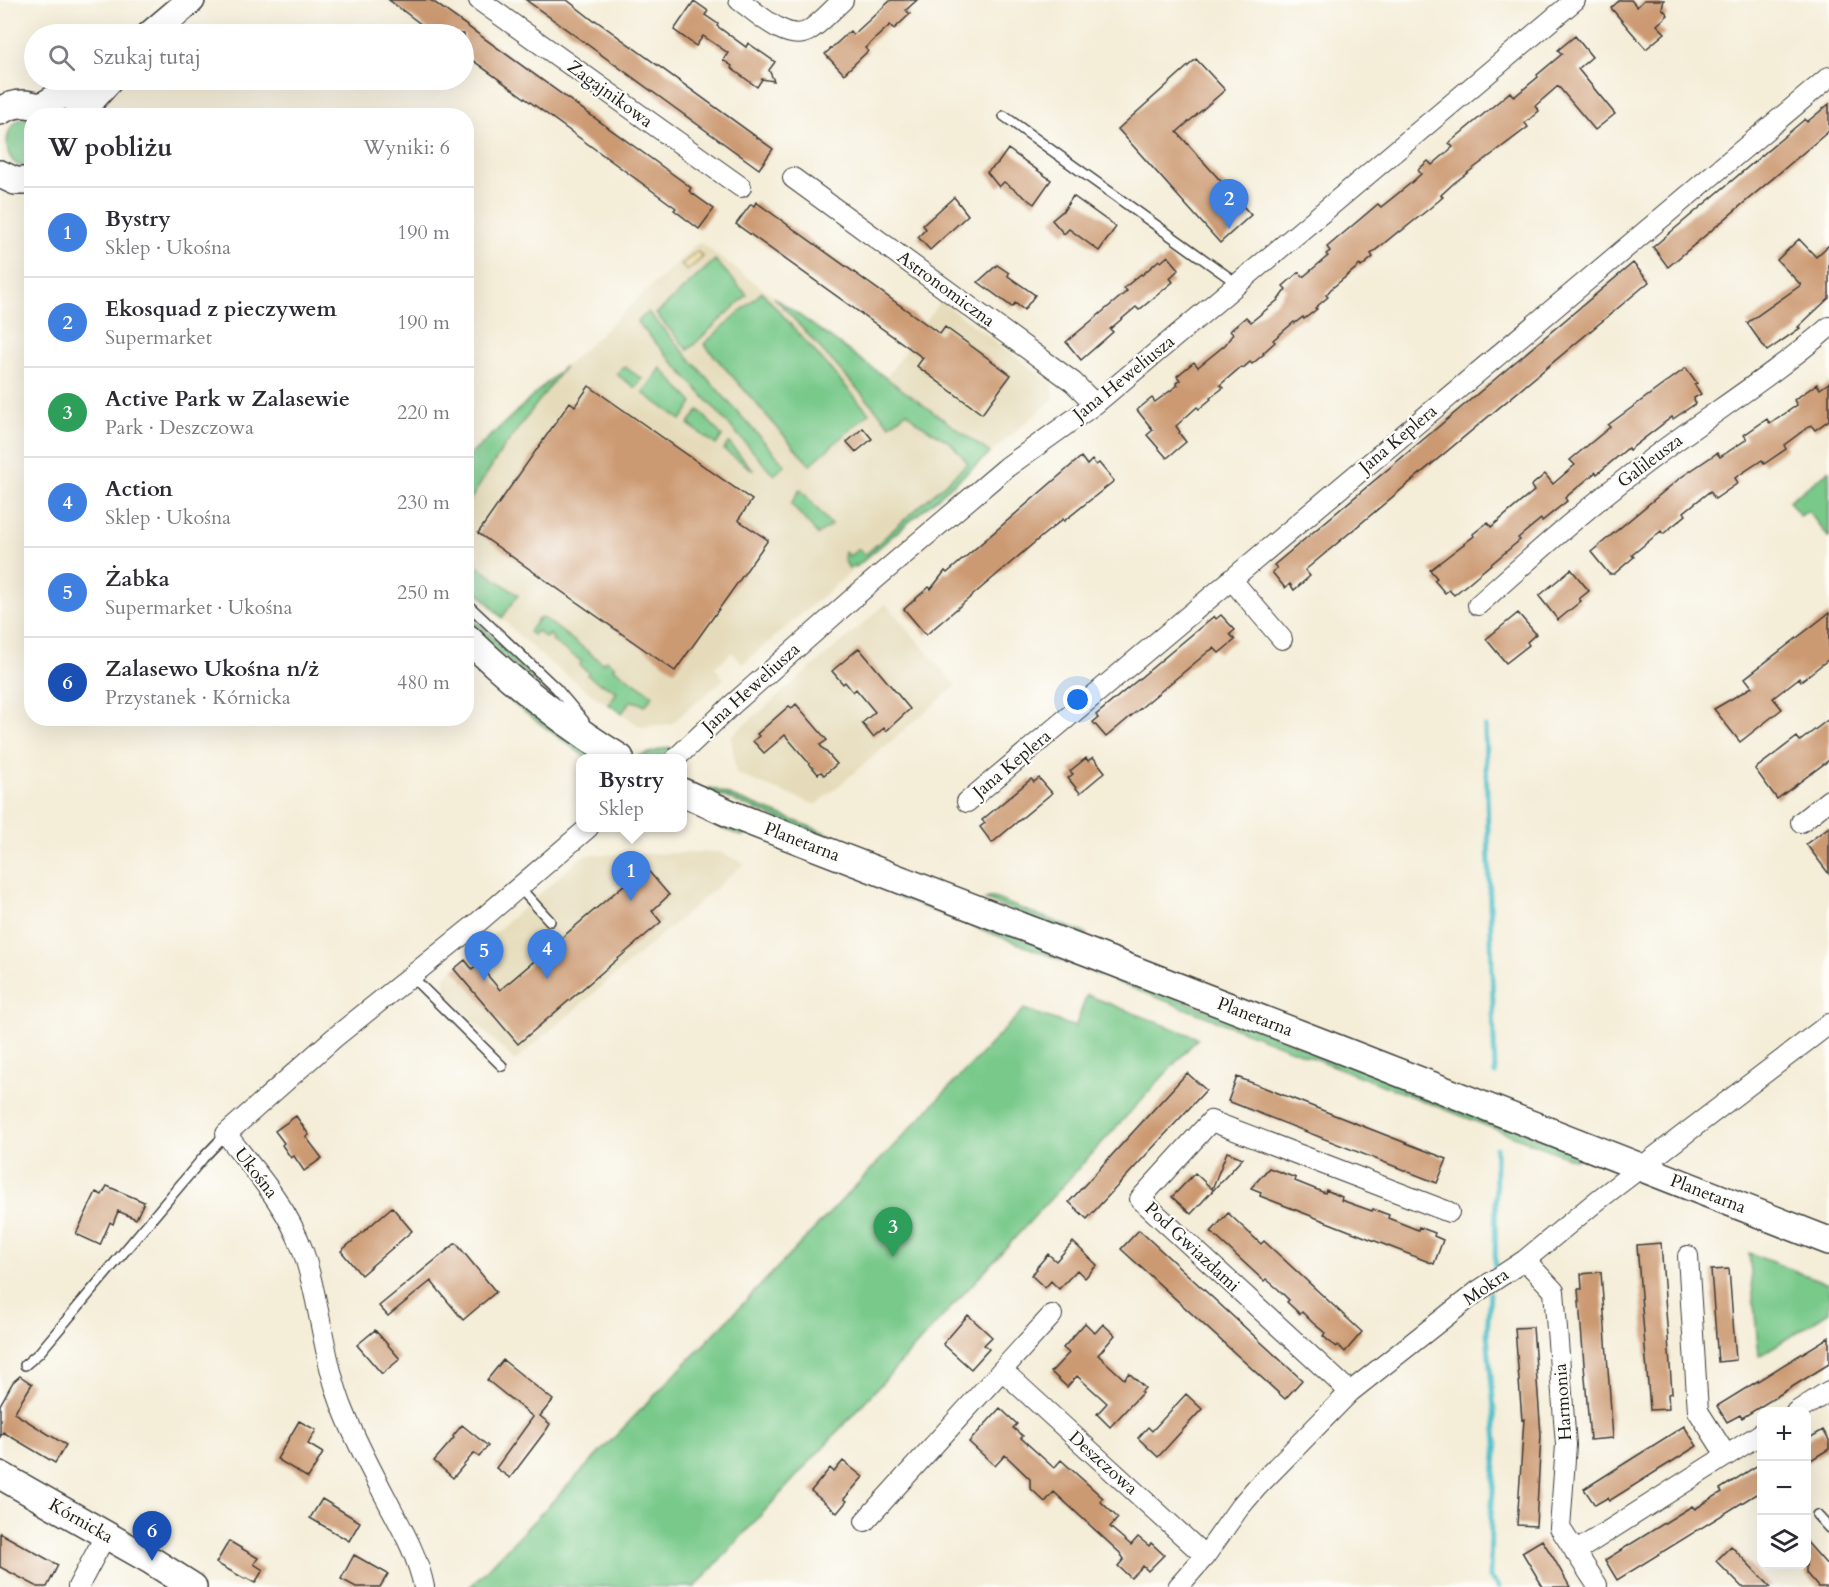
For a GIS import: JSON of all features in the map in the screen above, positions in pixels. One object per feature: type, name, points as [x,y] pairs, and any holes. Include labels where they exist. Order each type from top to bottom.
[{"type":"street","points":[[163,24],[191,0]]},
{"type":"street","name":"Zagajnikowa","points":[[479,0],[741,188]]},
{"type":"street","points":[[739,0],[778,28],[801,34],[810,30],[843,0]]},
{"type":"street","name":"Jana Heweliusza","points":[[681,754],[724,711],[1007,467],[1095,404],[1575,0]]},
{"type":"street","name":"Jana Keplera","points":[[967,802],[1829,77]]},
{"type":"street","points":[[50,108],[74,90]]},
{"type":"street","points":[[84,108],[101,90]]},
{"type":"street","points":[[0,111],[22,104],[36,108]]},
{"type":"street","points":[[1,177],[24,181]]},
{"type":"street","name":"Astronomiczna","points":[[793,178],[1074,382],[1095,404]]},
{"type":"street","name":"Galileusza","points":[[1478,605],[1572,521],[1646,463],[1800,352],[1829,327]]},
{"type":"street","points":[[1231,579],[1282,639]]},
{"type":"street","points":[[474,645],[517,685],[572,728],[612,754]]},
{"type":"street","name":"Planetarna","points":[[687,794],[734,815],[1829,1241]]},
{"type":"street","points":[[1801,822],[1829,800]]},
{"type":"street","name":"Ukośna","points":[[424,1587],[412,1546],[357,1442],[344,1412],[328,1363],[303,1252],[294,1231],[279,1203],[261,1177],[226,1134],[334,1038],[412,977],[583,832]]},
{"type":"street","name":"Mokra","points":[[1178,1587],[1205,1556],[1257,1487],[1350,1392],[1478,1291],[1525,1260],[1599,1200],[1829,1024]]},
{"type":"street","name":"Pod Gwiazdami","points":[[1350,1392],[1140,1199],[1211,1121],[1449,1212]]},
{"type":"street","points":[[1688,1256],[1698,1412],[1726,1455]]},
{"type":"street","name":"Harmonia","points":[[1525,1260],[1554,1291],[1566,1445],[1560,1528],[1597,1585]]},
{"type":"street","points":[[865,1521],[1052,1315]]},
{"type":"street","name":"Deszczowa","points":[[1002,1370],[1205,1556]]},
{"type":"street","points":[[1804,1407],[1829,1391]]},
{"type":"street","points":[[1575,1552],[1757,1436]]},
{"type":"street","name":"Kórnicka","points":[[0,1474],[193,1587]]},
{"type":"street","points":[[78,1587],[105,1536]]},
{"type":"lane","points":[[1004,116],[1238,284]]},
{"type":"lane","points":[[474,611],[557,689],[613,754]]},
{"type":"lane","points":[[519,887],[550,921]]},
{"type":"lane","points":[[412,977],[502,1066]]},
{"type":"lane","points":[[25,1365],[39,1353],[203,1158],[226,1134]]},
{"type":"lane","points":[[1817,1515],[1829,1528]]},
{"type":"shaded area","points":[[699,242],[886,378],[940,301],[1052,383],[1054,399],[743,664],[732,652],[715,667],[724,679],[671,724],[642,727],[547,661],[511,628],[474,588],[474,451]]},
{"type":"shaded area","points":[[886,604],[956,686],[816,805],[736,774],[731,736]]},
{"type":"shaded area","points":[[719,852],[745,863],[515,1061],[445,993],[445,976],[584,855]]},
{"type":"green space","points":[[24,119],[24,166],[13,161],[7,145],[11,127],[17,121]]},
{"type":"green space","points":[[715,260],[747,295],[688,350],[656,314]]},
{"type":"green space","points":[[762,292],[869,413],[810,465],[704,344]]},
{"type":"green space","points":[[774,297],[990,453],[856,567],[854,565],[849,569],[844,559],[845,552],[849,556],[859,549],[865,555],[968,463],[951,443],[918,423],[907,412],[890,425]]},
{"type":"green space","points":[[648,312],[785,465],[774,475],[637,322]]},
{"type":"green space","points":[[565,366],[502,450],[474,494],[474,451]]},
{"type":"green space","points":[[625,367],[642,379],[636,388],[616,374]]},
{"type":"green space","points":[[661,368],[693,403],[681,420],[643,393]]},
{"type":"green space","points":[[699,410],[722,436],[716,445],[688,424]]},
{"type":"green space","points":[[729,443],[754,471],[724,450]]},
{"type":"green space","points":[[1829,471],[1829,538],[1808,511],[1800,516],[1789,501]]},
{"type":"green space","points":[[800,489],[831,525],[818,535],[791,504]]},
{"type":"green space","points":[[474,564],[518,595],[502,618],[474,588]]},
{"type":"green space","points":[[541,618],[603,663],[606,660],[615,666],[613,668],[653,695],[645,706],[630,701],[622,713],[608,704],[617,692],[587,675],[588,672],[580,666],[581,661],[552,641],[553,638],[549,634],[546,638],[537,631],[533,635],[529,632]]},
{"type":"green space","points":[[474,620],[551,693],[551,696],[474,631]]},
{"type":"green space","points":[[474,658],[596,754],[582,754],[515,705],[474,668]]},
{"type":"green space","points":[[669,747],[672,749],[666,754],[646,754]]},
{"type":"green space","points":[[711,788],[831,835],[833,841],[707,790]]},
{"type":"green space","points":[[698,811],[749,832],[741,836],[701,820]]},
{"type":"green space","points":[[896,890],[1581,1154],[1578,1159],[1573,1159],[898,897]]},
{"type":"green space","points":[[991,897],[1087,934],[1085,938],[985,900]]},
{"type":"green space","points":[[1087,995],[1198,1038],[695,1587],[470,1587],[1024,1009],[1075,1027]]},
{"type":"green space","points":[[1749,1253],[1829,1284],[1829,1312],[1759,1356]]},
{"type":"sand","points":[[697,251],[703,257],[687,271],[681,265]]},
{"type":"building","points":[[389,0],[430,0],[464,24],[421,24]]},
{"type":"building","points":[[526,0],[567,0],[773,149],[759,169]]},
{"type":"building","points":[[891,0],[917,0],[906,10],[910,14],[894,29],[890,25],[865,48],[868,51],[844,74],[825,54],[850,31],[853,35]]},
{"type":"building","points":[[1620,0],[1631,0],[1637,7],[1644,0],[1664,0],[1662,8],[1668,15],[1657,25],[1665,33],[1646,49],[1611,8]]},
{"type":"building","points":[[694,1],[708,11],[705,15],[718,24],[717,26],[746,47],[748,43],[775,62],[769,70],[774,81],[762,79],[757,87],[723,60],[728,53],[703,36],[696,46],[674,30]]},
{"type":"building","points":[[474,31],[685,183],[691,188],[689,191],[714,209],[699,229],[674,210],[676,208],[474,61]]},
{"type":"building","points":[[1575,36],[1592,57],[1578,69],[1615,114],[1595,130],[1558,86],[1535,106],[1539,111],[1525,123],[1528,127],[1454,183],[1441,195],[1443,197],[1371,254],[1373,257],[1361,267],[1360,265],[1331,289],[1326,295],[1328,297],[1315,308],[1317,309],[1304,319],[1303,317],[1294,322],[1273,340],[1275,342],[1264,354],[1252,364],[1250,362],[1243,368],[1241,367],[1220,385],[1223,388],[1211,399],[1199,409],[1197,407],[1176,426],[1186,442],[1167,458],[1147,435],[1153,430],[1137,410],[1152,398],[1155,402],[1178,385],[1176,383],[1180,380],[1177,376],[1194,362],[1198,367],[1225,345],[1233,334],[1230,331],[1246,317],[1251,322],[1278,300],[1286,289],[1283,286],[1299,272],[1303,277],[1328,256],[1326,254],[1330,251],[1327,247],[1378,204],[1381,207],[1411,183],[1421,174],[1418,170],[1428,161],[1432,165],[1453,147],[1449,143],[1510,92],[1514,97],[1538,77],[1537,75],[1562,54],[1558,50]]},
{"type":"building","points":[[1196,59],[1225,90],[1177,132],[1251,215],[1220,243],[1118,129]]},
{"type":"building","points":[[1829,104],[1829,131],[1668,267],[1653,247],[1805,119],[1807,122]]},
{"type":"building","points":[[1008,149],[1051,180],[1034,204],[1004,182],[999,187],[987,172],[998,163]]},
{"type":"building","points":[[1073,196],[1116,227],[1099,251],[1069,229],[1064,234],[1052,220],[1064,210]]},
{"type":"building","points":[[954,197],[968,215],[930,250],[918,237],[926,229],[923,225]]},
{"type":"building","points":[[756,202],[940,334],[945,327],[1011,375],[982,414],[917,366],[923,358],[736,224],[751,204],[754,206]]},
{"type":"building","points":[[1799,239],[1816,257],[1829,245],[1829,298],[1798,327],[1800,328],[1767,351],[1747,323],[1801,285],[1777,260]]},
{"type":"building","points":[[1168,256],[1179,269],[1170,278],[1173,282],[1139,310],[1136,307],[1110,329],[1113,332],[1081,360],[1066,342],[1125,293],[1127,291],[1124,288],[1159,260],[1161,262]]},
{"type":"building","points":[[1633,263],[1649,282],[1305,570],[1310,576],[1294,590],[1290,584],[1285,588],[1272,572],[1277,568],[1274,565]]},
{"type":"building","points":[[997,265],[1009,273],[1008,276],[1035,295],[1024,310],[1015,303],[1012,307],[978,282]]},
{"type":"building","points":[[1686,368],[1697,383],[1694,384],[1701,394],[1694,398],[1695,404],[1673,419],[1672,417],[1629,450],[1628,448],[1597,474],[1596,472],[1565,498],[1567,501],[1518,538],[1520,540],[1454,595],[1449,590],[1445,593],[1434,580],[1437,578],[1430,570],[1474,536],[1473,534],[1488,522],[1491,527],[1534,491],[1531,486],[1545,474],[1553,484],[1575,465],[1570,460],[1610,427],[1608,425]]},
{"type":"building","points":[[1829,383],[1829,420],[1815,430],[1811,425],[1784,445],[1786,449],[1764,464],[1762,460],[1735,478],[1738,483],[1715,499],[1710,491],[1684,512],[1686,515],[1663,534],[1661,531],[1632,555],[1634,557],[1614,574],[1609,574],[1591,552],[1680,478],[1717,453],[1720,457],[1747,439],[1744,435],[1767,419],[1770,424],[1797,405],[1794,400],[1817,384],[1820,389]]},
{"type":"building","points":[[589,386],[752,500],[738,520],[768,540],[675,671],[478,533],[570,402],[575,406]]},
{"type":"building","points":[[863,428],[872,439],[856,452],[847,442]]},
{"type":"building","points":[[1081,457],[1087,465],[1092,460],[1096,465],[1099,463],[1114,481],[1041,537],[926,635],[904,609],[929,587],[931,589],[945,571],[947,573]]},
{"type":"building","points":[[1571,569],[1589,591],[1579,599],[1581,601],[1558,620],[1539,596]]},
{"type":"building","points":[[1518,613],[1536,634],[1527,642],[1529,645],[1506,663],[1486,639]]},
{"type":"building","points":[[1829,613],[1829,659],[1801,681],[1799,678],[1773,698],[1782,709],[1740,742],[1714,709],[1752,687],[1745,678]]},
{"type":"building","points":[[1221,615],[1235,630],[1230,634],[1235,640],[1219,653],[1214,648],[1209,651],[1106,737],[1093,722],[1098,718],[1096,715],[1214,616],[1216,619]]},
{"type":"building","points":[[859,648],[910,709],[886,731],[884,728],[873,737],[862,723],[875,712],[856,689],[853,692],[832,671]]},
{"type":"building","points":[[796,704],[827,740],[820,745],[837,764],[824,775],[821,772],[818,774],[785,735],[764,753],[753,741],[759,736],[757,734],[789,706],[792,708]]},
{"type":"building","points":[[1829,719],[1829,760],[1777,799],[1755,769],[1797,737],[1800,741]]},
{"type":"building","points":[[1093,757],[1105,772],[1080,793],[1068,778],[1073,774],[1070,771],[1086,758],[1088,761]]},
{"type":"building","points":[[1039,778],[1052,793],[992,843],[980,827],[985,823],[982,820],[1031,779],[1034,782]]},
{"type":"building","points":[[1829,827],[1829,874],[1806,844]]},
{"type":"building","points":[[645,867],[669,895],[652,911],[661,922],[518,1044],[454,969],[465,960],[472,969],[478,964],[500,990]]},
{"type":"building","points":[[1187,1073],[1206,1090],[1087,1219],[1069,1202]]},
{"type":"building","points":[[1237,1077],[1447,1159],[1437,1183],[1228,1101]]},
{"type":"building","points":[[296,1116],[309,1135],[306,1137],[322,1158],[304,1171],[294,1156],[291,1158],[275,1131]]},
{"type":"building","points":[[1227,1152],[1243,1158],[1191,1214],[1172,1197],[1195,1173],[1212,1189]]},
{"type":"building","points":[[1269,1168],[1296,1178],[1295,1181],[1325,1193],[1326,1190],[1342,1197],[1341,1200],[1389,1215],[1388,1218],[1418,1230],[1419,1227],[1435,1233],[1434,1236],[1443,1240],[1434,1264],[1260,1196],[1261,1192],[1251,1188]]},
{"type":"building","points":[[107,1186],[144,1202],[136,1219],[118,1211],[113,1224],[110,1222],[100,1245],[76,1234],[96,1192],[102,1195]]},
{"type":"building","points":[[392,1207],[412,1231],[361,1275],[341,1251]]},
{"type":"building","points":[[1228,1213],[1261,1244],[1264,1241],[1362,1332],[1345,1352],[1323,1336],[1325,1333],[1287,1302],[1289,1300],[1278,1289],[1266,1279],[1264,1281],[1211,1232]]},
{"type":"building","points":[[1139,1230],[1302,1380],[1285,1399],[1121,1249]]},
{"type":"building","points":[[1073,1242],[1097,1265],[1085,1278],[1077,1270],[1059,1289],[1051,1281],[1045,1288],[1031,1275],[1048,1254],[1056,1261]]},
{"type":"building","points":[[456,1243],[496,1292],[463,1320],[431,1281],[388,1316],[379,1306]]},
{"type":"building","points":[[1661,1243],[1672,1393],[1668,1394],[1669,1409],[1650,1410],[1637,1245]]},
{"type":"building","points":[[1729,1269],[1736,1360],[1718,1362],[1711,1270]]},
{"type":"building","points":[[1601,1272],[1613,1438],[1590,1440],[1578,1289],[1582,1289],[1581,1274]]},
{"type":"building","points":[[968,1315],[992,1337],[984,1345],[989,1349],[971,1369],[943,1344]]},
{"type":"building","points":[[1085,1323],[1095,1333],[1103,1324],[1115,1335],[1098,1355],[1124,1379],[1129,1373],[1145,1388],[1110,1427],[1097,1414],[1107,1403],[1077,1376],[1067,1387],[1051,1372],[1069,1353],[1063,1348]]},
{"type":"building","points":[[1533,1327],[1541,1435],[1536,1526],[1517,1525],[1524,1419],[1522,1420],[1515,1328]]},
{"type":"building","points":[[375,1330],[400,1359],[382,1374],[357,1345]]},
{"type":"building","points":[[1829,1337],[1829,1364],[1742,1418],[1740,1415],[1727,1422],[1717,1406]]},
{"type":"building","points":[[503,1360],[553,1400],[540,1416],[550,1424],[510,1478],[496,1468],[533,1417],[487,1380]]},
{"type":"building","points":[[20,1376],[32,1384],[14,1413],[66,1445],[55,1463],[3,1432],[0,1437],[0,1405],[13,1382]]},
{"type":"building","points":[[1186,1394],[1202,1409],[1158,1457],[1138,1438],[1148,1427],[1152,1431]]},
{"type":"building","points":[[1000,1408],[1017,1424],[1013,1428],[1023,1436],[1021,1438],[1054,1468],[1061,1460],[1103,1498],[1100,1501],[1118,1518],[1110,1527],[1131,1545],[1138,1537],[1149,1546],[1151,1543],[1164,1555],[1148,1571],[1143,1566],[1131,1578],[1118,1566],[1124,1559],[1120,1553],[1054,1492],[1045,1502],[1030,1488],[1030,1479],[1005,1455],[995,1466],[969,1442]]},
{"type":"building","points":[[299,1421],[316,1430],[308,1444],[323,1453],[308,1478],[277,1459]]},
{"type":"building","points":[[462,1425],[488,1446],[479,1457],[474,1453],[453,1478],[434,1461]]},
{"type":"building","points":[[1684,1426],[1697,1446],[1609,1501],[1607,1498],[1595,1505],[1584,1489]]},
{"type":"building","points":[[1823,1430],[1829,1440],[1829,1449],[1811,1460],[1811,1437]]},
{"type":"building","points":[[843,1461],[863,1477],[844,1499],[847,1501],[837,1513],[811,1491],[830,1468],[834,1472]]},
{"type":"building","points":[[1757,1466],[1757,1493],[1617,1580],[1605,1560],[1692,1506],[1695,1509],[1722,1492],[1720,1489]]},
{"type":"building","points":[[322,1499],[360,1522],[349,1541],[310,1518]]},
{"type":"building","points":[[0,1533],[58,1565],[47,1587],[38,1587],[0,1567]]},
{"type":"building","points":[[1542,1540],[1570,1587],[1543,1587],[1522,1552]]},
{"type":"building","points":[[229,1541],[258,1558],[254,1564],[263,1570],[255,1583],[216,1563]]},
{"type":"building","points":[[1731,1546],[1771,1587],[1742,1587],[1716,1561]]},
{"type":"building","points":[[1811,1547],[1829,1567],[1829,1587],[1818,1587],[1806,1573],[1806,1569],[1811,1569]]},
{"type":"building","points":[[354,1555],[388,1574],[380,1587],[356,1587],[341,1579]]},
{"type":"waterway","points":[[1485,727],[1495,1074]]},
{"type":"waterway","points":[[1495,1269],[1496,1148]]},
{"type":"waterway","points":[[1490,1293],[1487,1333],[1497,1442],[1491,1515],[1490,1578],[1499,1587]]},
{"type":"place","name":"Ekosquad z pieczywem","points":[[1229,229]]},
{"type":"place","name":"Bystry","points":[[631,901]]},
{"type":"place","name":"Action","points":[[547,979]]},
{"type":"place","name":"Żabka","points":[[484,981]]},
{"type":"place","name":"Active Park w Zalasewie","points":[[893,1257]]},
{"type":"place","name":"Zalasewo Ukośna n/ż","points":[[152,1561]]}]
